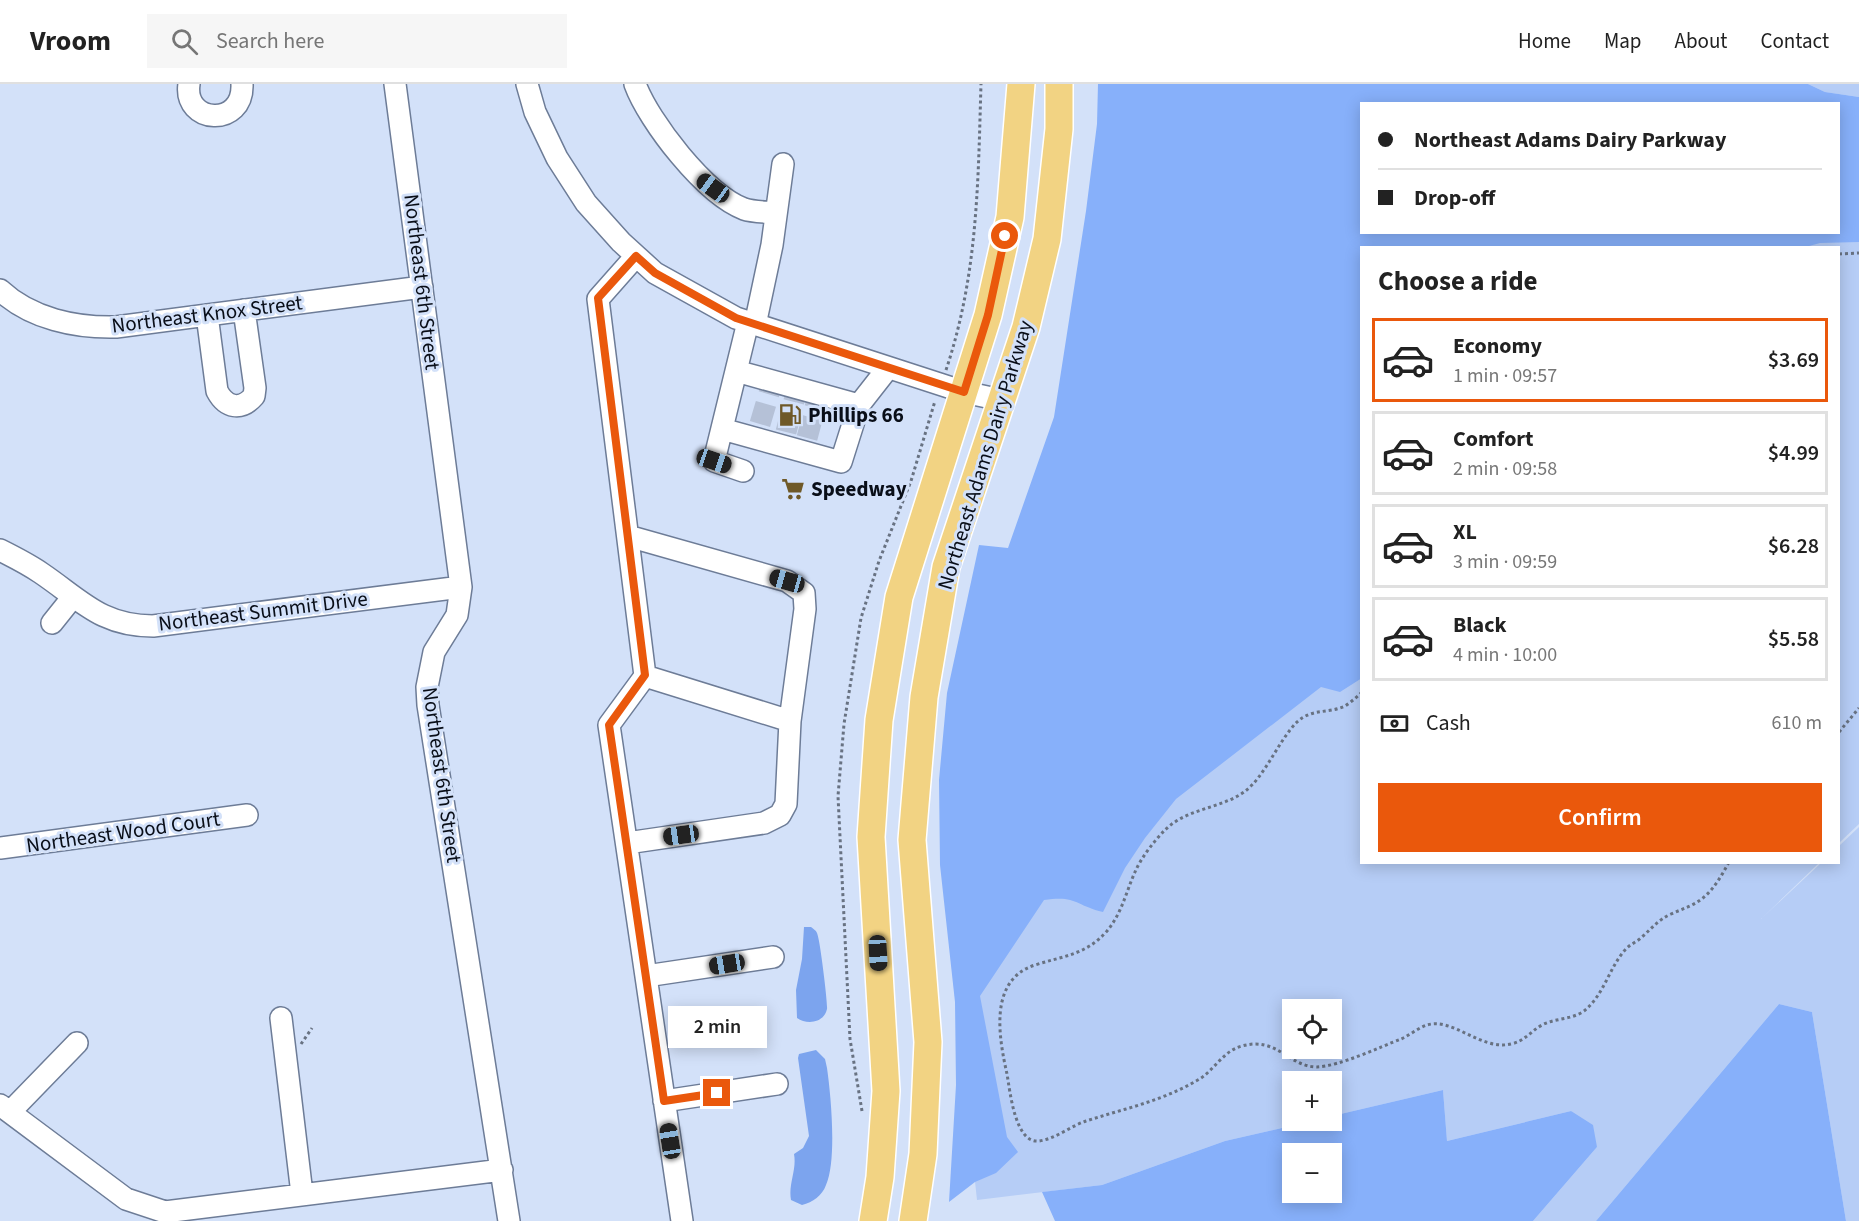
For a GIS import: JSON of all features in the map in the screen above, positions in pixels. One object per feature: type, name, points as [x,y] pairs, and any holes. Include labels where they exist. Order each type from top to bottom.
[{"type":"main road","name":"Northeast Adams Dairy Parkway","points":[[873,1221],[880,1177],[886,1091],[871,837],[879,720],[899,597],[988,315],[1010,217],[1021,84]]},
{"type":"main road","name":"Northeast Adams Dairy Parkway","points":[[913,1221],[923,1154],[928,1042],[912,840],[924,697],[946,567],[1026,327],[1047,238],[1059,129],[1059,84]]},
{"type":"street","points":[[189,84],[190,99],[194,106],[201,112],[218,116],[227,114],[239,102],[242,84],[247,84]]},
{"type":"street","name":"Northeast 6th Street","points":[[396,84],[461,587],[457,615],[434,652],[428,696],[510,1221]]},
{"type":"street","points":[[527,84],[535,112],[557,158],[586,203],[655,273],[694,297],[752,324],[964,392],[1001,400]]},
{"type":"street","points":[[635,84],[648,110],[689,166],[703,181],[744,209],[776,213]]},
{"type":"street","points":[[743,471],[714,461],[736,371],[752,324],[776,213],[783,164]]},
{"type":"street","points":[[636,256],[598,298],[645,675],[609,725],[682,1221]]},
{"type":"street","name":"Northeast Knox Street","points":[[0,290],[6,296],[58,322],[89,328],[422,287]]},
{"type":"street","points":[[207,315],[218,391],[222,400],[230,406],[240,406],[254,396],[255,388],[244,310]]},
{"type":"street","points":[[722,429],[758,431],[805,445],[841,462],[859,405],[888,368]]},
{"type":"street","points":[[736,371],[771,385],[818,399],[859,405]]},
{"type":"street","points":[[627,843],[764,823],[780,815],[786,804],[790,721],[805,609],[804,593],[787,581],[628,536]]},
{"type":"street","name":"Northeast Summit Drive","points":[[0,550],[41,573],[72,598],[110,620],[131,626],[153,626],[461,587]]},
{"type":"street","points":[[52,623],[72,598]]},
{"type":"street","points":[[645,675],[790,721]]},
{"type":"street","name":"Northeast Wood Court","points":[[0,848],[247,815]]},
{"type":"street","points":[[646,976],[773,957]]},
{"type":"street","points":[[281,1018],[302,1194]]},
{"type":"street","points":[[77,1042],[5,1108],[126,1199],[144,1206],[165,1212],[502,1170]]},
{"type":"street","points":[[664,1101],[777,1084]]},
{"type":"path","points":[[948,364],[965,296],[975,238],[981,84]]},
{"type":"path","points":[[1840,254],[1859,253]]},
{"type":"path","points":[[1360,694],[1344,706],[1319,710],[1302,718],[1270,757],[1255,782],[1240,794],[1184,816],[1163,831],[1137,868],[1119,913],[1108,930],[1090,947],[1071,956],[1034,965],[1017,975],[1005,995],[999,1028],[1015,1114],[1026,1138],[1035,1142],[1043,1140],[1083,1122],[1150,1102],[1200,1079],[1222,1057],[1241,1046],[1270,1045],[1301,1063],[1316,1067],[1330,1065],[1404,1038],[1429,1024],[1452,1028],[1490,1043],[1506,1045],[1521,1041],[1545,1023],[1570,1018],[1585,1010],[1610,976],[1623,951],[1641,938],[1653,924],[1693,905],[1708,894],[1728,864]]},
{"type":"path","points":[[1840,731],[1859,708]]},
{"type":"shaded area","points":[[1098,84],[1808,84],[1825,92],[1859,97],[1859,242],[1820,243],[1809,246],[1360,246],[1360,679],[1340,692],[1321,687],[1176,799],[1125,868],[1103,912],[1069,900],[1044,900],[980,996],[1007,1137],[1018,1152],[996,1173],[975,1182],[949,1202],[956,1085],[955,1002],[940,865],[939,780],[947,693],[979,545],[1008,548],[1054,417],[1097,124]]},
{"type":"shaded area","points":[[1808,84],[1859,84],[1859,97],[1825,92]]},
{"type":"shaded area","points":[[1859,154],[1859,824],[1840,842],[1840,246],[1732,246],[1840,234]]},
{"type":"shaded area","points":[[1360,628],[1360,864],[1818,864],[1761,919],[1820,864],[1840,864],[1840,845],[1859,827],[1859,1221],[1846,1221],[1812,1012],[1779,1004],[1596,1221],[1533,1221],[1597,1147],[1571,1111],[1447,1141],[1443,1090],[1342,1114],[1342,1071],[1282,1071],[1282,1128],[1225,1141],[1102,1185],[977,1200],[950,951],[994,913]]},
{"type":"shaded area","points":[[804,927],[811,927],[817,933],[827,1005],[825,1014],[819,1020],[810,1022],[797,1018],[796,990],[802,959]]},
{"type":"shaded area","points":[[1779,1004],[1812,1012],[1846,1221],[1596,1221]]},
{"type":"shaded area","points":[[816,1050],[825,1059],[827,1068],[831,1111],[831,1160],[826,1185],[822,1192],[813,1200],[802,1205],[791,1200],[790,1194],[794,1154],[803,1148],[809,1136],[798,1058],[799,1054]]},
{"type":"shaded area","points":[[1443,1090],[1447,1141],[1571,1111],[1593,1125],[1597,1147],[1533,1221],[1055,1221],[1042,1192],[1102,1185],[1225,1141],[1282,1128],[1282,1131],[1342,1131],[1342,1114]]},
{"type":"tunnel","points":[[760,424],[770,390]]},
{"type":"tunnel","points":[[786,432],[795,397]]},
{"type":"tunnel","points":[[807,438],[816,404]]},
{"type":"place","name":"Phillips 66","points":[[790,415]]},
{"type":"place","name":"Speedway","points":[[793,489]]},
{"type":"route","points":[[717,1093],[664,1101],[609,725],[645,675],[598,298],[636,256],[655,273],[694,297],[736,318],[964,392],[988,315],[1005,236]]}]
